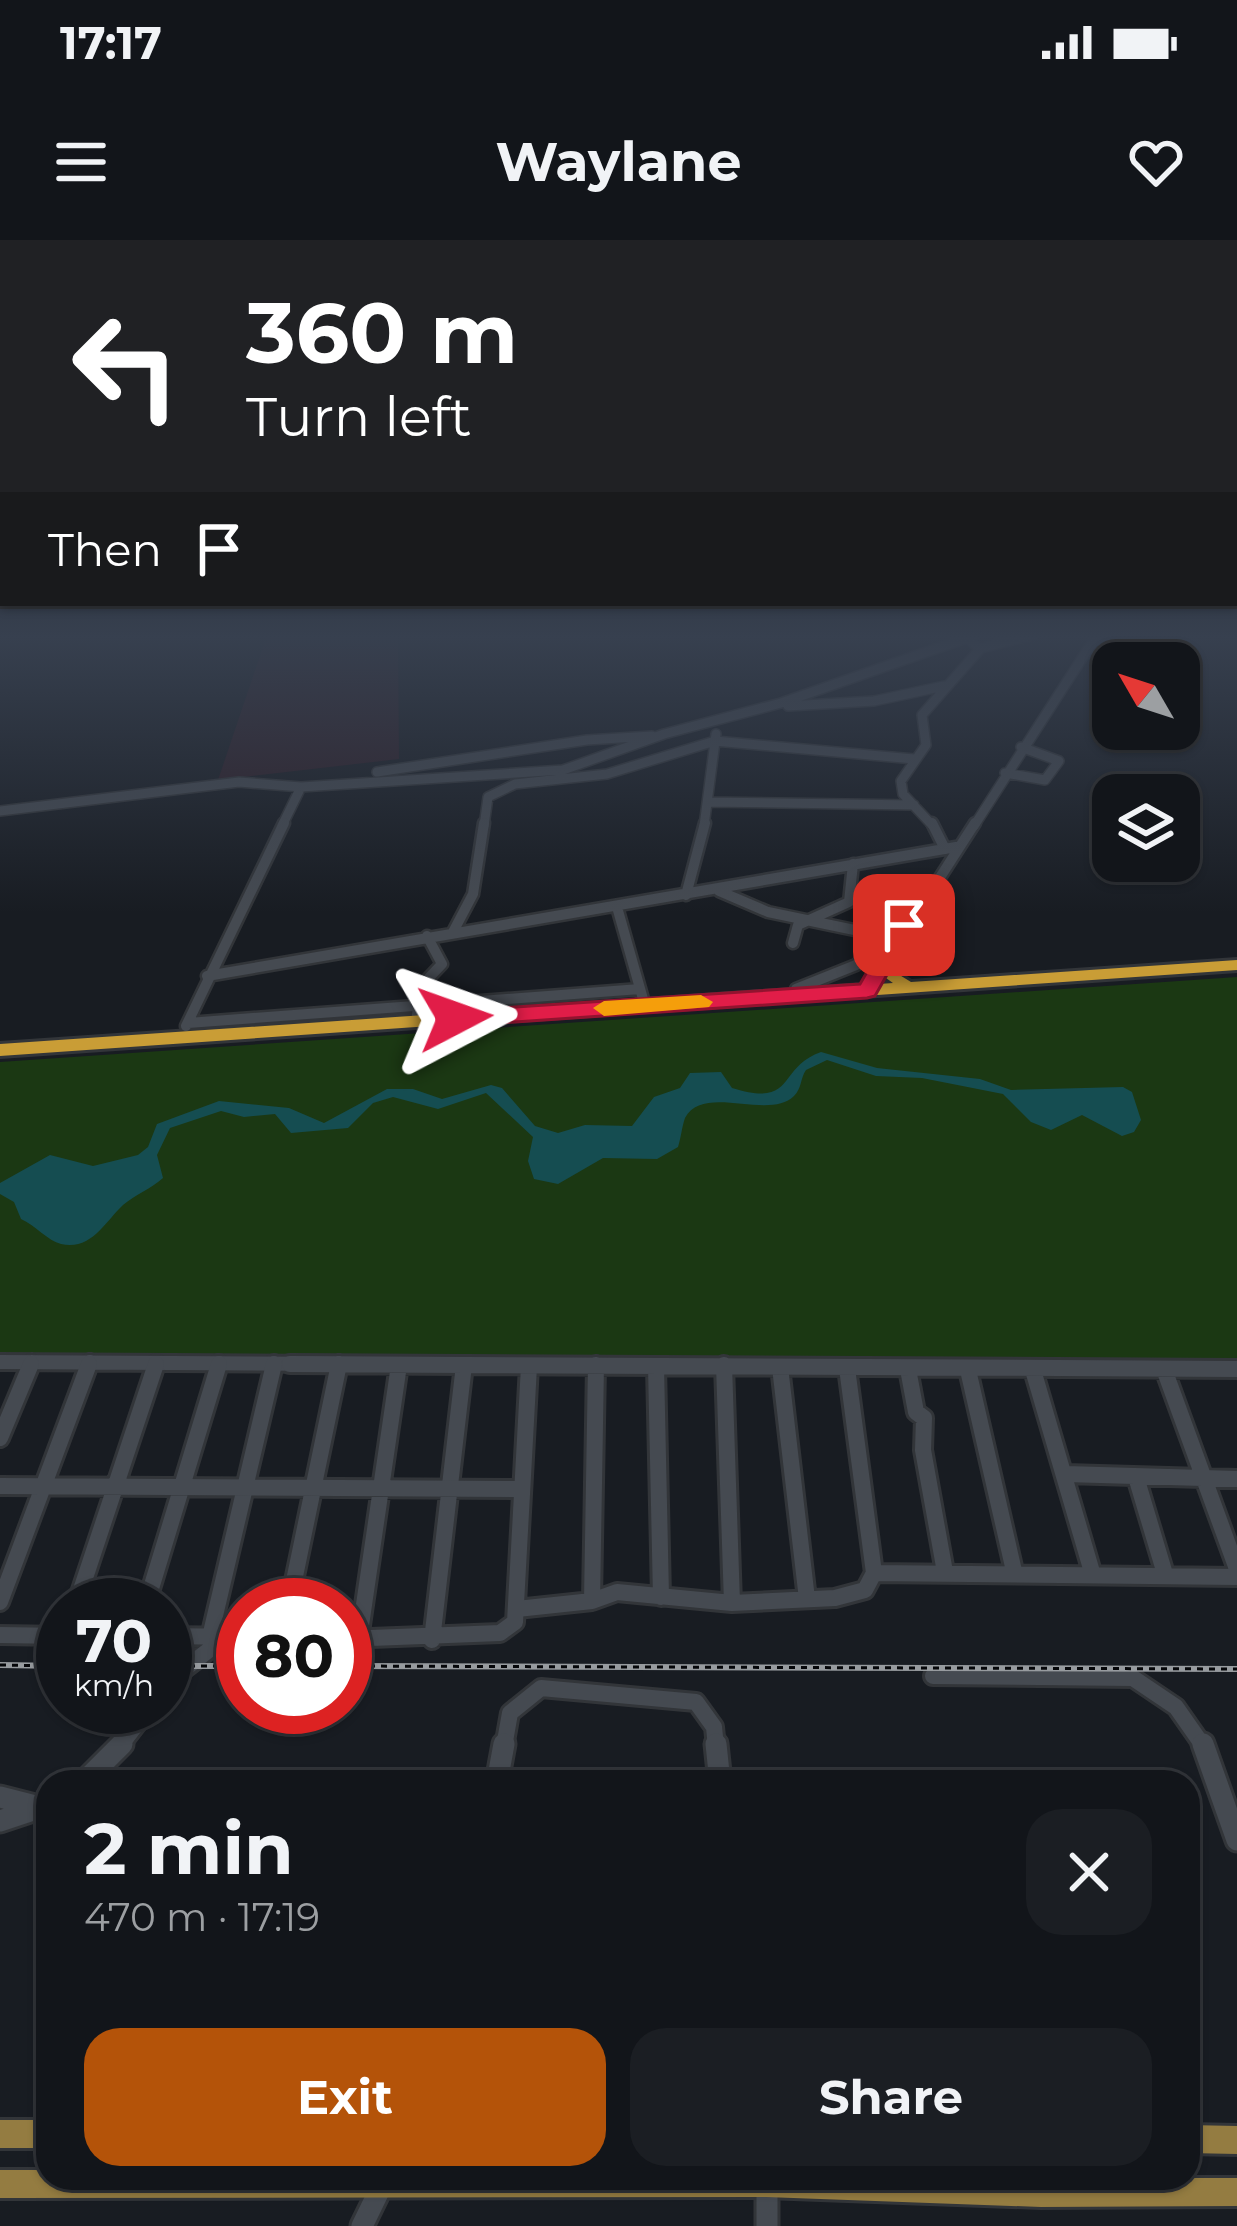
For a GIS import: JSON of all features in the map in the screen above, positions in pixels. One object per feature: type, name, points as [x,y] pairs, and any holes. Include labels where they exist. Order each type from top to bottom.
[{"type":"highway","points":[[185,1030],[872,981],[1237,962]]},
{"type":"highway","points":[[0,1046],[642,994],[1237,962]]},
{"type":"main road","points":[[0,2134],[36,2134]]},
{"type":"main road","points":[[1200,2139],[1237,2140]]},
{"type":"main road","points":[[0,2184],[36,2184]]},
{"type":"main road","points":[[972,2190],[1237,2192]]},
{"type":"street","points":[[325,783],[563,770],[657,736],[695,728]]},
{"type":"street","points":[[686,895],[708,802],[716,728]]},
{"type":"street","points":[[924,728],[926,745],[901,786],[951,848]]},
{"type":"street","points":[[872,981],[951,848],[1035,728]]},
{"type":"street","points":[[0,811],[239,782],[301,787],[569,742],[657,736]]},
{"type":"street","points":[[453,932],[472,894],[491,794],[515,784],[608,774],[716,741],[914,759]]},
{"type":"street","points":[[1005,773],[1045,780],[1059,761],[1022,747]]},
{"type":"street","points":[[185,1030],[301,787]]},
{"type":"street","points":[[708,802],[914,805]]},
{"type":"street","points":[[208,976],[951,848]]},
{"type":"street","points":[[793,943],[796,930],[806,921],[849,902],[853,864]]},
{"type":"street","points":[[715,889],[806,921],[862,931],[871,951],[856,965],[796,989]]},
{"type":"street","points":[[617,907],[642,994]]},
{"type":"street","points":[[418,1010],[421,986],[442,964],[427,937]]},
{"type":"street","points":[[0,1438],[32,1362]]},
{"type":"street","points":[[0,1602],[90,1362]]},
{"type":"street","points":[[0,1363],[1237,1369]]},
{"type":"street","points":[[84,1578],[156,1363]]},
{"type":"street","points":[[154,1578],[219,1364]]},
{"type":"street","points":[[234,1578],[245,1488],[274,1364]]},
{"type":"street","points":[[295,1578],[339,1364]]},
{"type":"street","points":[[365,1578],[383,1488],[399,1365]]},
{"type":"street","points":[[432,1640],[464,1365]]},
{"type":"street","points":[[592,1601],[596,1365]]},
{"type":"street","points":[[724,1365],[732,1603]]},
{"type":"street","points":[[372,1639],[432,1640],[500,1633],[514,1622],[529,1366]]},
{"type":"street","points":[[656,1366],[661,1597]]},
{"type":"street","points":[[780,1366],[807,1599]]},
{"type":"street","points":[[517,1609],[592,1601],[617,1592],[732,1603],[866,1590],[874,1573],[847,1368]]},
{"type":"street","points":[[874,1573],[1237,1573],[1164,1369]]},
{"type":"street","points":[[908,1370],[916,1412],[924,1418],[923,1450],[945,1572]]},
{"type":"street","points":[[968,1370],[1014,1570]]},
{"type":"street","points":[[1033,1370],[1092,1572]]},
{"type":"street","points":[[1066,1474],[1237,1479]]},
{"type":"street","points":[[1136,1477],[1165,1574]]},
{"type":"street","points":[[0,1486],[522,1489]]},
{"type":"street","points":[[0,1636],[36,1636]]},
{"type":"street","points":[[192,1664],[216,1645]]},
{"type":"street","points":[[933,1676],[1133,1678],[1159,1690],[1187,1714],[1205,1740],[1237,1840]]},
{"type":"street","points":[[499,1770],[510,1713],[522,1699],[548,1688],[696,1702],[715,1727],[719,1770]]},
{"type":"street","points":[[96,1770],[132,1734]]},
{"type":"street","points":[[0,1797],[36,1805]]},
{"type":"street","points":[[0,1821],[36,1810]]},
{"type":"street","points":[[362,2226],[380,2190]]},
{"type":"street","points":[[766,2190],[767,2226]]},
{"type":"shaded area","points":[[236,728],[399,728],[399,759],[218,780]]},
{"type":"green space","points":[[1237,977],[1237,1361],[0,1355],[0,1062]]},
{"type":"water","points":[[821,1052],[877,1068],[980,1079],[1011,1090],[1123,1087],[1132,1092],[1141,1120],[1134,1132],[1122,1136],[1082,1115],[1051,1130],[1031,1122],[1003,1094],[922,1078],[876,1076],[827,1060],[806,1070],[797,1093],[783,1103],[706,1103],[685,1118],[678,1147],[657,1159],[603,1158],[558,1184],[534,1179],[528,1161],[533,1137],[486,1093],[438,1109],[393,1097],[373,1103],[348,1128],[291,1133],[275,1114],[244,1117],[221,1111],[170,1128],[157,1155],[163,1178],[123,1205],[96,1234],[72,1245],[51,1240],[21,1219],[14,1202],[0,1194],[0,1183],[50,1155],[93,1166],[138,1155],[148,1147],[157,1124],[219,1101],[289,1108],[324,1123],[387,1089],[413,1089],[442,1099],[491,1085],[502,1088],[535,1126],[558,1133],[585,1125],[632,1126],[654,1097],[680,1088],[690,1073],[721,1072],[732,1088],[753,1093],[777,1090],[797,1067]]},
{"type":"railway","points":[[0,1665],[36,1666]]},
{"type":"railway","points":[[192,1666],[216,1666]]},
{"type":"railway","points":[[372,1666],[1237,1669]]},
{"type":"slow traffic","points":[[604,1008],[701,1002]]},
{"type":"route","points":[[455,1018],[867,991],[904,925]]}]
